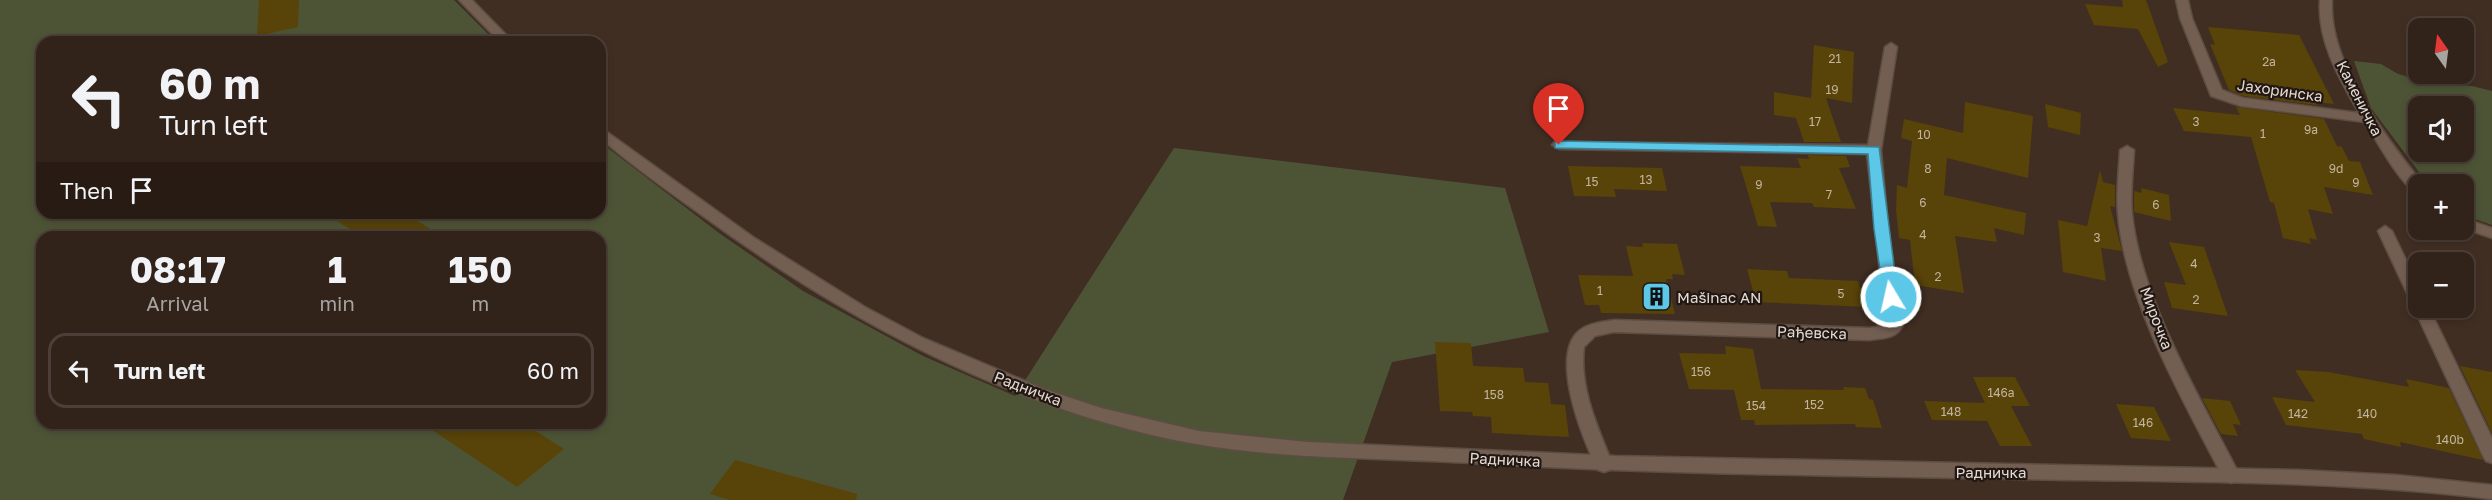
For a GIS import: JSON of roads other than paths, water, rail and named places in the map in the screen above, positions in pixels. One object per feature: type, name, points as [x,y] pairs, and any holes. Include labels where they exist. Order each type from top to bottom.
[{"type":"street","points":[[465,0],[501,36]]},
{"type":"street","name":"Јахоринска","points":[[2182,0],[2186,18],[2216,93],[2241,102],[2367,118]]},
{"type":"street","name":"Каменичка","points":[[2326,0],[2323,18],[2328,33],[2367,118],[2408,174]]},
{"type":"street","name":"Рађевска","points":[[1604,465],[1576,380],[1576,349],[1583,336],[1588,333],[1614,326],[1870,334],[1887,332],[1894,327],[1881,229],[1874,150],[1891,48]]},
{"type":"street","name":"Радничка","points":[[606,136],[723,225],[844,303],[927,346],[1018,386],[1164,431],[1237,443],[1604,465],[2231,476],[2391,481],[2492,492]]},
{"type":"street","points":[[1559,145],[1874,150]]},
{"type":"street","name":"Мирочка","points":[[2127,150],[2125,213],[2134,255],[2166,344],[2231,476]]},
{"type":"street","points":[[2474,226],[2492,232]]},
{"type":"street","points":[[2385,231],[2408,280]]},
{"type":"street","points":[[2426,318],[2492,456]]},
{"type":"place","name":"Mašinac AN","points":[[1656,297]]}]
